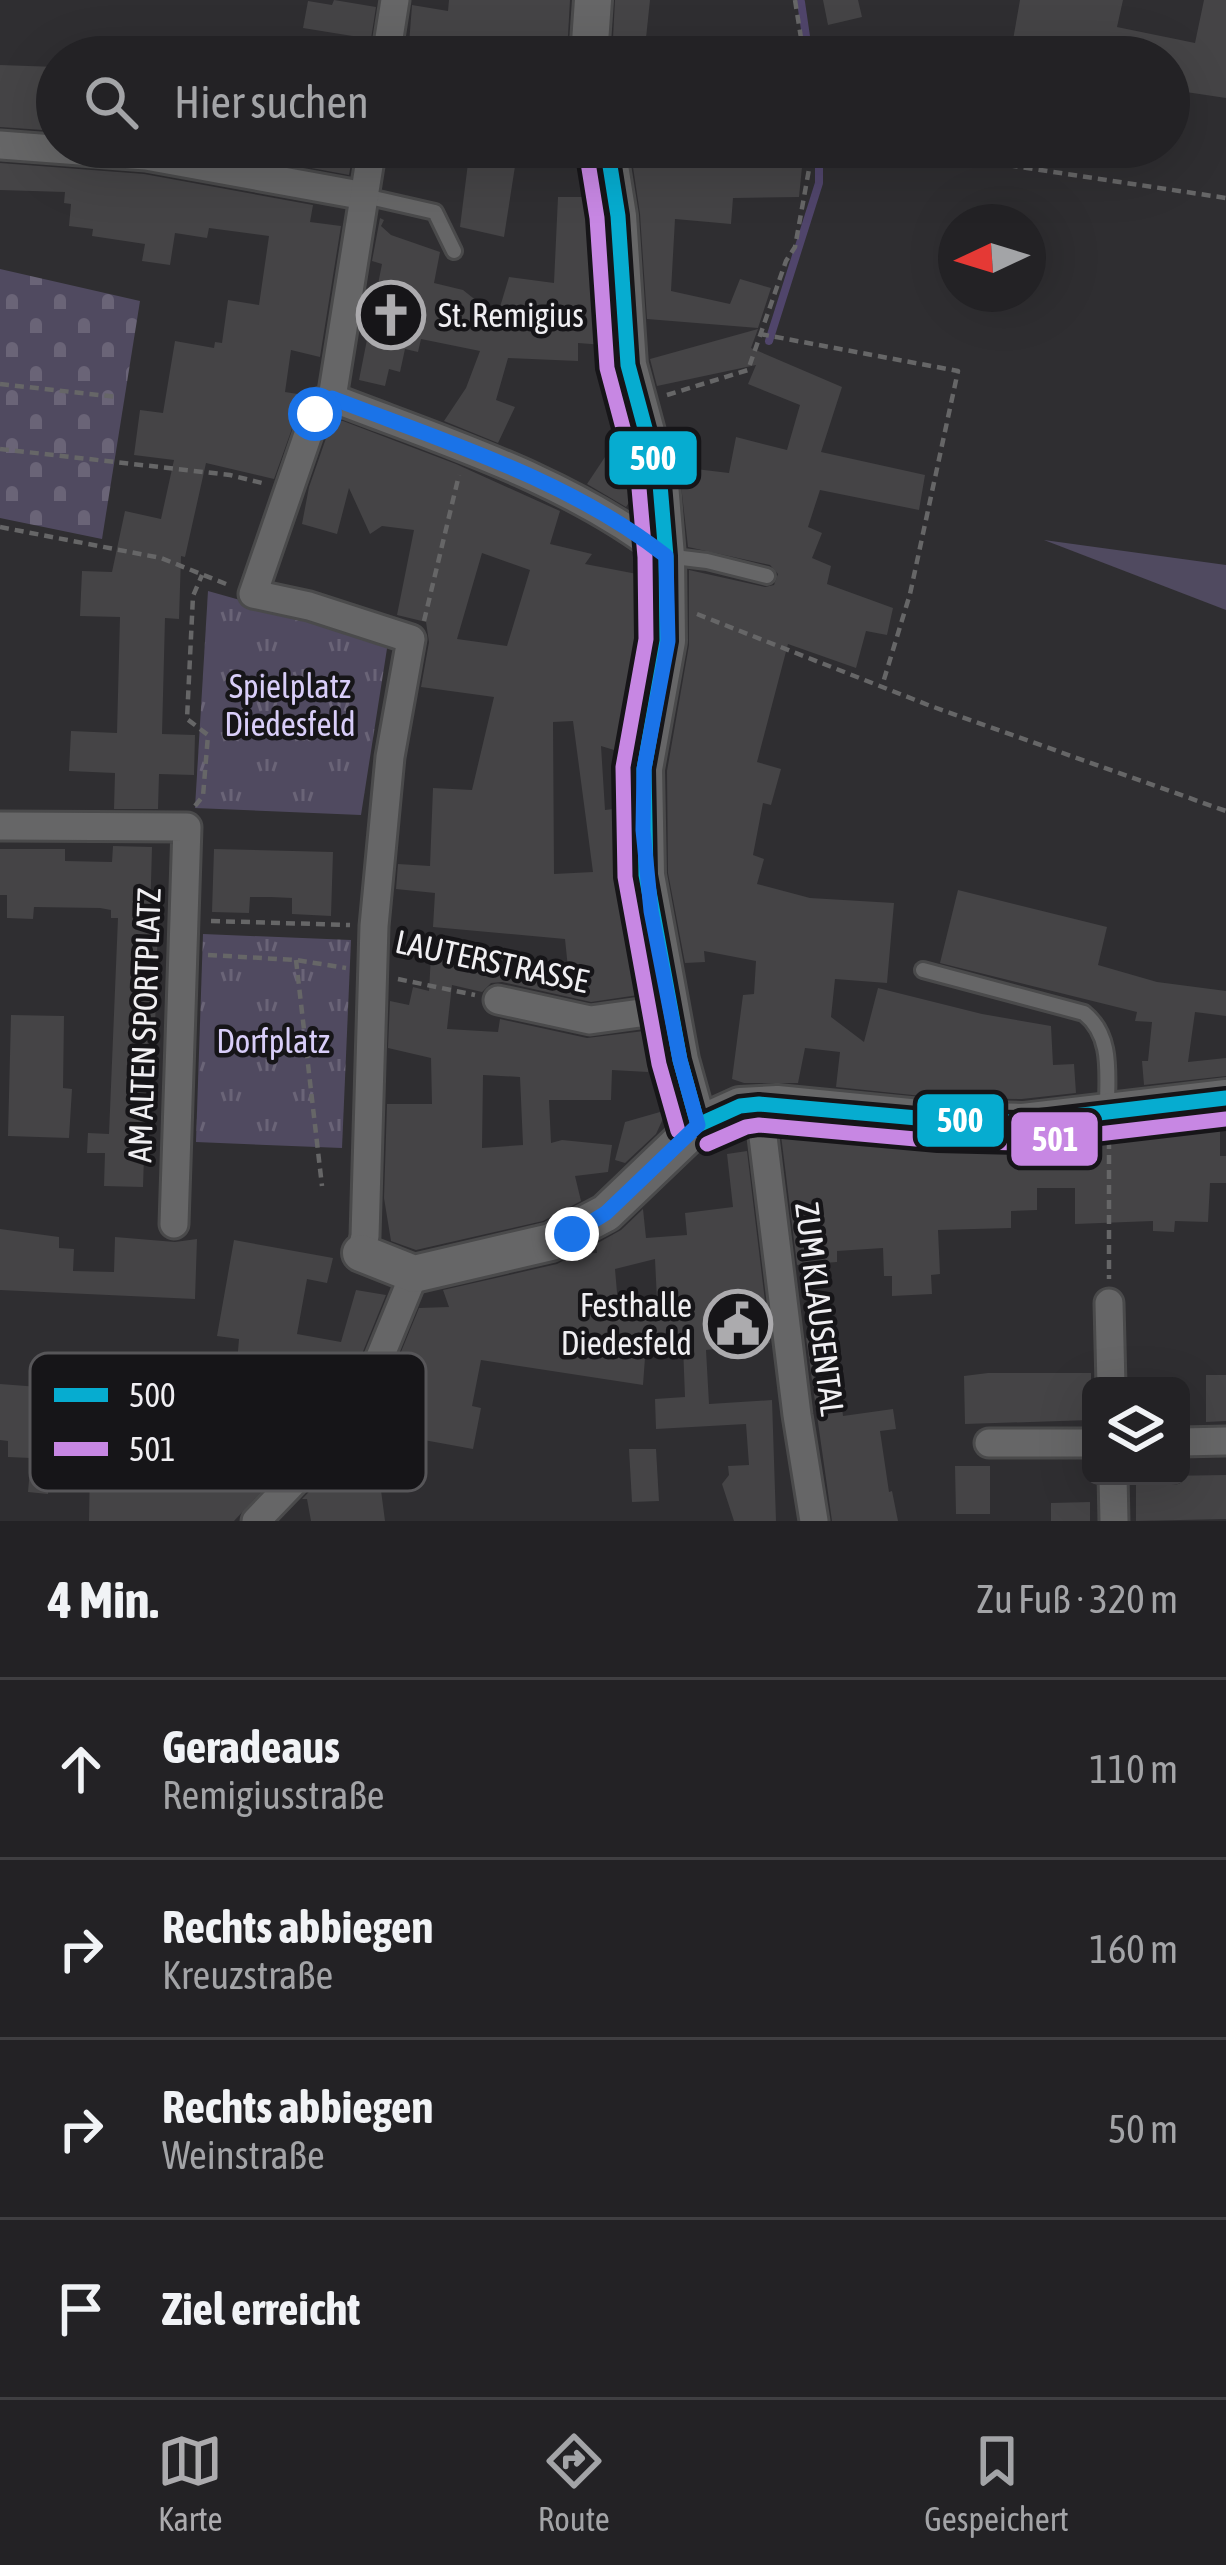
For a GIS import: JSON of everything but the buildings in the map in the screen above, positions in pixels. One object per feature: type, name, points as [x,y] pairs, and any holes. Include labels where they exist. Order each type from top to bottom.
[{"type":"street","points":[[389,36],[395,0]]},
{"type":"street","points":[[591,36],[593,0]]},
{"type":"street","points":[[0,145],[36,148]]},
{"type":"street","points":[[212,168],[365,196]]},
{"type":"street","points":[[332,398],[370,168]]},
{"type":"street","points":[[610,168],[628,365],[660,484],[669,605],[662,682],[644,769],[651,911],[698,1125]]},
{"type":"street","points":[[666,556],[629,527],[466,450],[332,398],[321,403],[315,414],[253,594],[309,606],[411,639],[390,757],[374,926],[361,1253],[414,1274],[506,1255],[572,1234],[606,1213],[698,1125],[740,1106],[1022,1123],[1226,1098]]},
{"type":"street","points":[[0,826],[187,827]]},
{"type":"street","name":"AM ALTEN SPORTPLATZ","points":[[174,1224],[187,827]]},
{"type":"street","name":"LAUTERSTRASSE","points":[[499,1000],[590,1020],[669,1009]]},
{"type":"street","name":"ZUM KLAUSENTAL","points":[[759,1104],[814,1521]]},
{"type":"street","points":[[382,1353],[414,1274]]},
{"type":"street","points":[[1109,1303],[1112,1377]]},
{"type":"street","points":[[1190,1442],[1226,1441]]},
{"type":"street","points":[[989,1443],[1082,1443]]},
{"type":"street","points":[[1113,1485],[1114,1521]]},
{"type":"street","points":[[256,1521],[285,1491]]},
{"type":"lane","points":[[365,196],[435,212],[454,250]]},
{"type":"lane","points":[[666,556],[767,576]]},
{"type":"lane","points":[[923,970],[1084,1013],[1098,1024],[1106,1043],[1108,1113]]},
{"type":"path","points":[[795,0],[801,36]]},
{"type":"path","points":[[638,403],[748,370],[767,336],[786,261],[795,247],[809,168]]},
{"type":"path","points":[[1027,168],[1226,198]]},
{"type":"path","points":[[767,336],[958,371],[910,594],[882,686]]},
{"type":"path","points":[[0,384],[117,397]]},
{"type":"path","points":[[0,449],[230,475],[289,491]]},
{"type":"path","points":[[411,639],[422,631],[466,450]]},
{"type":"path","points":[[0,527],[161,558],[253,594]]},
{"type":"path","points":[[187,827],[189,813],[203,796],[208,735],[187,719],[193,596],[202,575]]},
{"type":"path","points":[[669,605],[1226,811]]},
{"type":"path","points":[[183,940],[212,920],[374,926]]},
{"type":"path","name":"LAUTERSTRASSE","points":[[183,940],[198,954],[296,960],[499,1000]]},
{"type":"path","points":[[296,960],[322,1186]]},
{"type":"path","points":[[1109,1166],[1109,1303]]},
{"type":"green space","points":[[0,269],[140,301],[102,539],[0,518]]},
{"type":"green space","points":[[1044,540],[1226,565],[1226,610]]},
{"type":"green space","name":"Spielplatz Diedesfeld","points":[[208,591],[388,642],[361,815],[195,808]]},
{"type":"green space","name":"Dorfplatz","points":[[203,934],[351,940],[342,1148],[196,1142]]},
{"type":"waterway","points":[[801,2],[806,36]]},
{"type":"waterway","points":[[769,341],[819,183],[819,168]]},
{"type":"transit line","name":"501","points":[[589,168],[607,368],[639,488],[645,557],[646,639],[623,767],[625,877],[659,1064],[678,1131]]},
{"type":"transit line","name":"500","points":[[610,168],[628,365],[660,484],[666,556],[667,641],[644,769],[646,875],[680,1060],[698,1125]]},
{"type":"transit line","name":"500","points":[[698,1125],[740,1106],[759,1104],[940,1120],[1023,1122],[1226,1098]]},
{"type":"transit line","name":"501","points":[[707,1144],[759,1125],[938,1141],[1022,1143],[1226,1119]]},
{"type":"place","name":"St. Remigius","points":[[391,315]]},
{"type":"place","name":"Festhalle Diedesfeld","points":[[738,1324]]},
{"type":"route","points":[[315,414],[321,403],[332,398],[505,465],[629,527],[666,556],[668,641],[644,769],[643,830],[651,911],[680,1060],[698,1125],[606,1213],[572,1234]]}]
